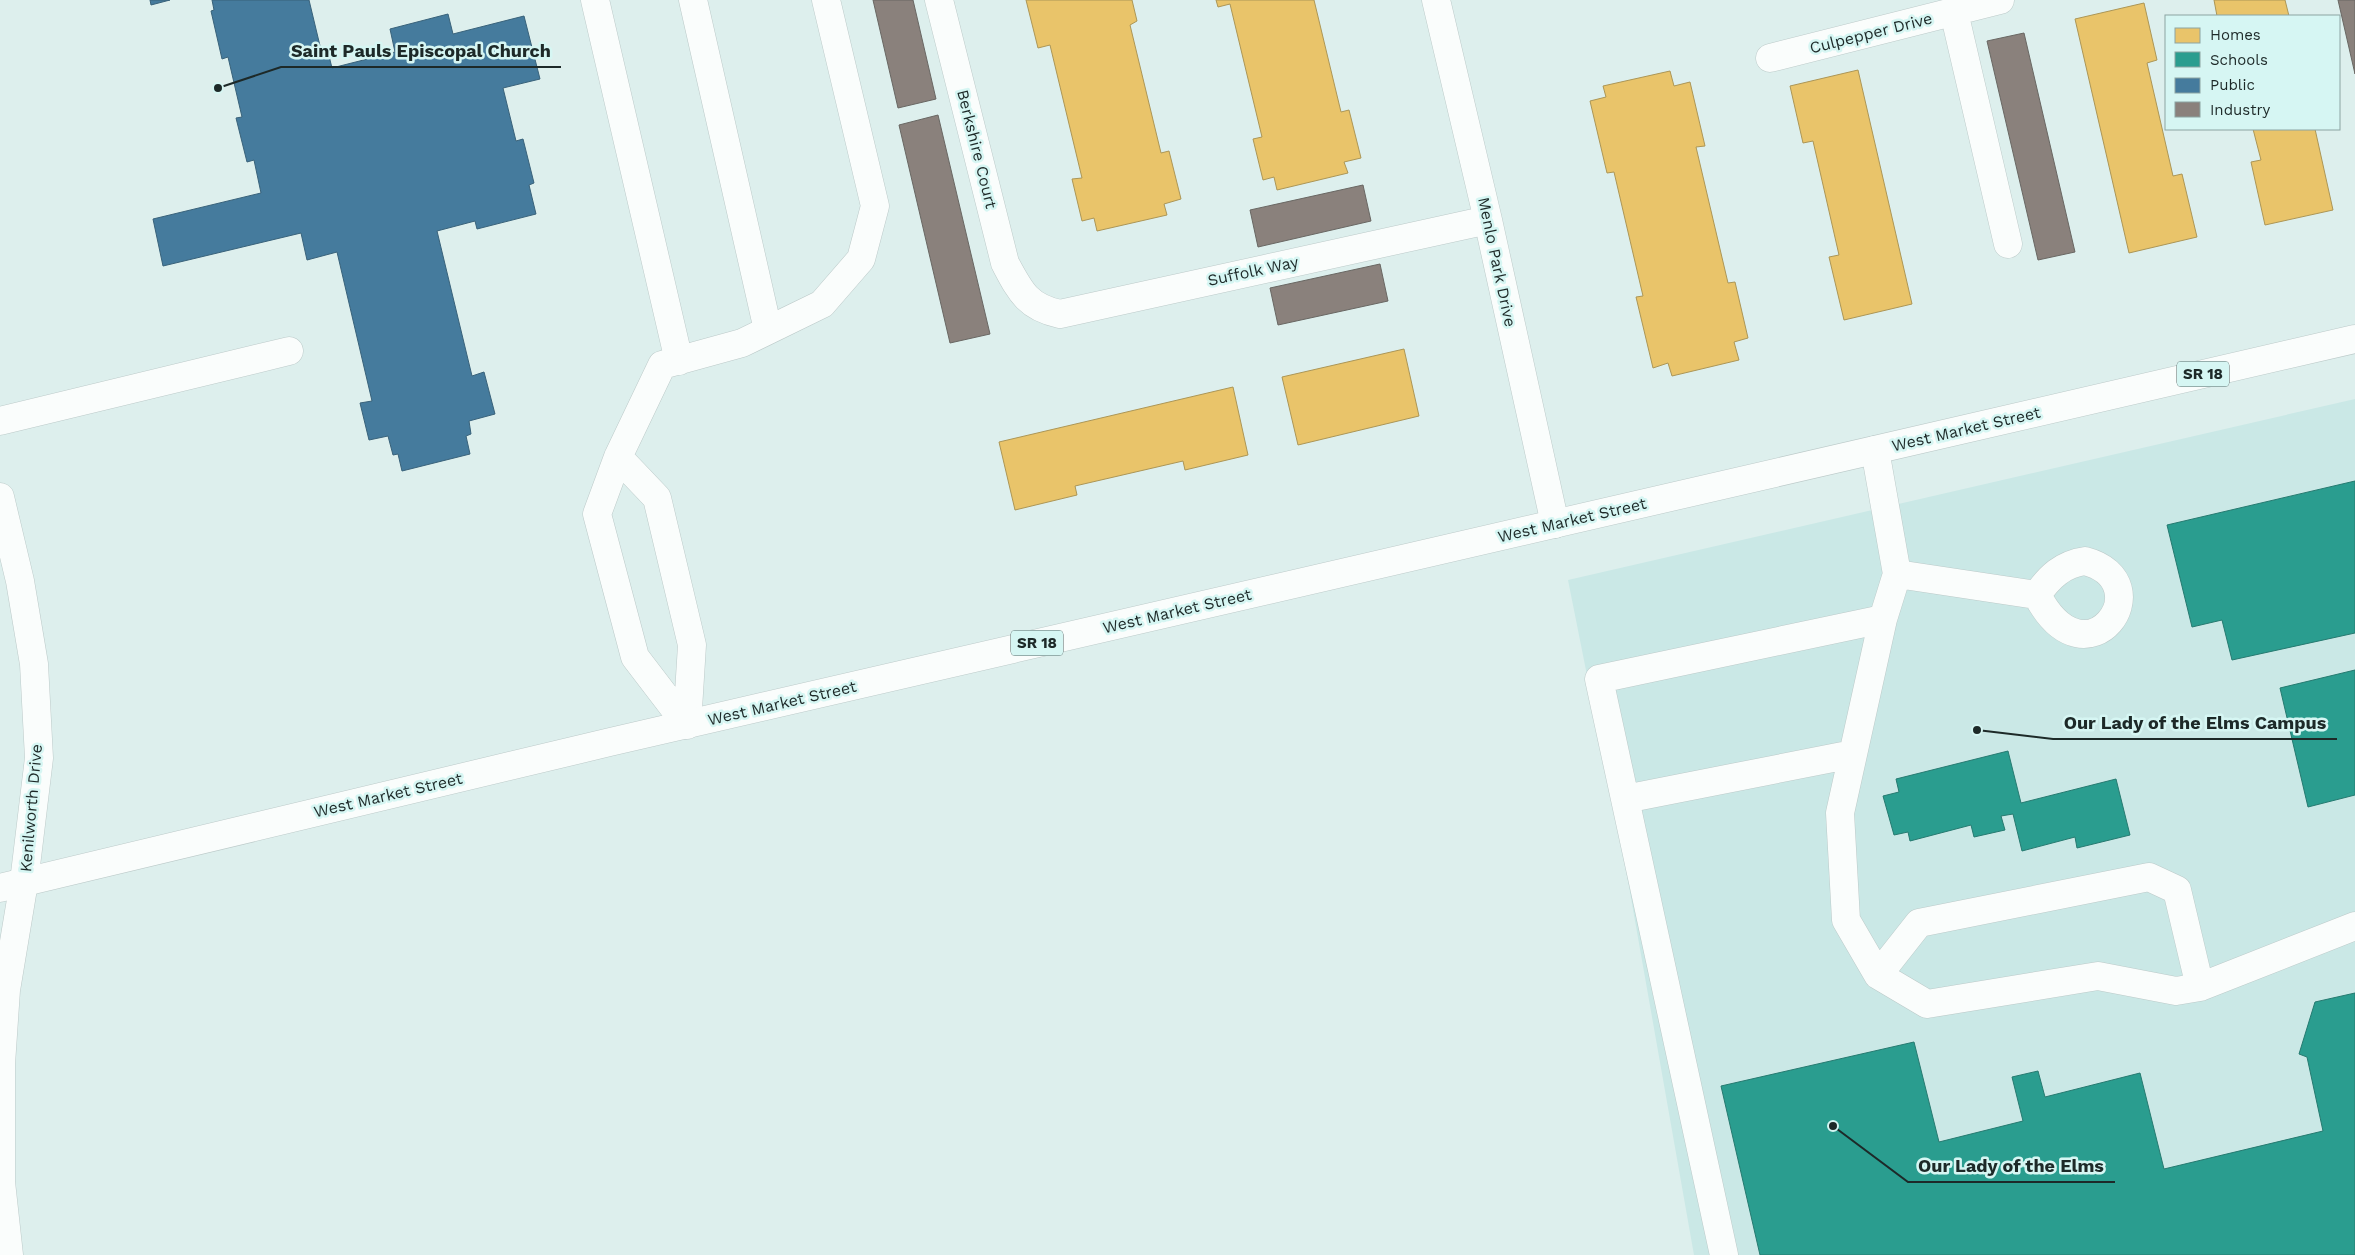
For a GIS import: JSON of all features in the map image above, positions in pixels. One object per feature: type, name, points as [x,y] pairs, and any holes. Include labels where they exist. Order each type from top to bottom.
[{"type":"main road","points":[[595,0],[679,361]]},
{"type":"main road","points":[[693,0],[768,330]]},
{"type":"main road","points":[[687,725],[635,657],[597,514],[618,457],[662,365],[742,343],[822,304],[861,259],[874,206],[826,0]]},
{"type":"main road","name":"Berkshire Court","points":[[939,0],[1005,263],[1023,295]]},
{"type":"main road","name":"Menlo Park Drive","points":[[1436,0],[1488,220],[1555,524]]},
{"type":"main road","name":"Culpepper Drive","points":[[1770,58],[2000,0]]},
{"type":"main road","points":[[1954,12],[2008,244]]},
{"type":"main road","name":"Suffolk Way","points":[[1023,295],[1042,310],[1060,314],[1488,220]]},
{"type":"main road","name":"West Market Street","points":[[12,885],[687,725],[2355,339]]},
{"type":"main road","points":[[0,421],[289,351]]},
{"type":"main road","points":[[1875,450],[1897,574],[1883,619],[1840,813],[1846,920],[1878,975],[1927,1004],[2098,976],[2176,991],[2200,987],[2355,926]]},
{"type":"main road","points":[[618,457],[657,498],[692,645],[687,725]]},
{"type":"main road","name":"Kenilworth Drive","points":[[0,497],[20,582],[34,664],[39,758],[12,885],[1,1064],[1,1182],[9,1255]]},
{"type":"main road","points":[[1897,574],[2037,595]]},
{"type":"main road","points":[[1724,1255],[1599,679],[1883,619]]},
{"type":"main road","points":[[1625,799],[1853,754]]},
{"type":"main road","points":[[1878,975],[1919,923],[2149,877],[2178,890],[2200,987]]},
{"type":"shaded area","points":[[2355,399],[2355,1255],[1694,1255],[1628,881],[1568,580]]},
{"type":"building: Homes","points":[[1026,0],[1132,0],[1137,21],[1130,25],[1161,153],[1169,151],[1181,199],[1164,204],[1167,215],[1097,231],[1094,218],[1082,221],[1072,179],[1082,178],[1050,45],[1038,48]]},
{"type":"building: Homes","points":[[1216,0],[1314,0],[1341,112],[1349,110],[1361,158],[1344,162],[1348,173],[1277,190],[1274,177],[1263,180],[1253,139],[1262,137],[1230,4],[1218,7]]},
{"type":"building: Homes","points":[[2214,0],[2285,0],[2289,15],[2217,15]]},
{"type":"building: Homes","points":[[2144,3],[2157,60],[2147,63],[2173,176],[2182,174],[2197,237],[2129,253],[2075,19]]},
{"type":"building: Homes","points":[[1858,70],[1912,304],[1844,320],[1829,257],[1839,255],[1813,141],[1803,143],[1790,86]]},
{"type":"building: Homes","points":[[1670,71],[1674,86],[1690,82],[1705,146],[1696,147],[1728,283],[1735,282],[1748,338],[1734,342],[1739,360],[1672,376],[1668,363],[1653,368],[1636,297],[1643,296],[1614,172],[1607,173],[1590,101],[1606,97],[1603,86]]},
{"type":"building: Homes","points":[[2253,130],[2315,130],[2333,210],[2265,225],[2251,162],[2261,160]]},
{"type":"building: Homes","points":[[1404,349],[1419,416],[1298,445],[1282,377]]},
{"type":"building: Homes","points":[[1233,387],[1248,455],[1185,470],[1183,461],[1075,486],[1077,495],[1015,510],[999,442]]},
{"type":"building: Schools","points":[[2355,481],[2355,633],[2232,660],[2222,620],[2192,627],[2167,525]]},
{"type":"building: Schools","points":[[2355,670],[2355,795],[2308,807],[2280,688]]},
{"type":"building: Schools","points":[[2008,751],[2021,803],[2116,779],[2130,835],[2077,848],[2075,837],[2022,851],[2013,814],[2001,816],[2005,830],[1974,837],[1971,825],[1910,841],[1908,832],[1894,835],[1883,796],[1899,792],[1896,779]]},
{"type":"building: Schools","points":[[2355,993],[2355,1255],[1760,1255],[1721,1086],[1914,1042],[1939,1142],[2023,1121],[2012,1077],[2038,1071],[2045,1097],[2140,1073],[2164,1169],[2323,1131],[2307,1057],[2299,1054],[2315,1002]]},
{"type":"building: Public","points":[[150,0],[170,0],[151,5]]},
{"type":"building: Public","points":[[212,0],[309,0],[321,50],[327,48],[332,68],[395,52],[390,29],[448,14],[453,34],[524,16],[540,79],[503,88],[516,141],[523,139],[534,183],[529,185],[536,214],[477,229],[475,221],[437,231],[472,376],[484,372],[495,414],[469,421],[471,434],[466,436],[470,454],[402,471],[398,454],[393,455],[388,436],[369,440],[360,403],[372,401],[337,252],[307,260],[301,233],[163,266],[153,219],[261,193],[254,160],[247,162],[236,118],[242,117],[228,57],[222,59],[211,11],[214,10]]},
{"type":"building: Industry","points":[[873,0],[913,0],[936,99],[898,108]]},
{"type":"building: Industry","points":[[2338,0],[2355,0],[2355,74]]},
{"type":"building: Industry","points":[[2024,33],[2075,252],[2038,260],[1987,41]]},
{"type":"building: Industry","points":[[938,115],[990,334],[950,343],[899,125]]},
{"type":"building: Industry","points":[[1363,185],[1371,221],[1258,247],[1250,210]]},
{"type":"building: Industry","points":[[1380,264],[1388,301],[1278,325],[1270,288]]},
{"type":"place","name":"Saint Pauls Episcopal Church","points":[[218,88]]},
{"type":"place","name":"Our Lady of the Elms Campus","points":[[1977,730]]},
{"type":"place","name":"Our Lady of the Elms","points":[[1833,1126]]}]
